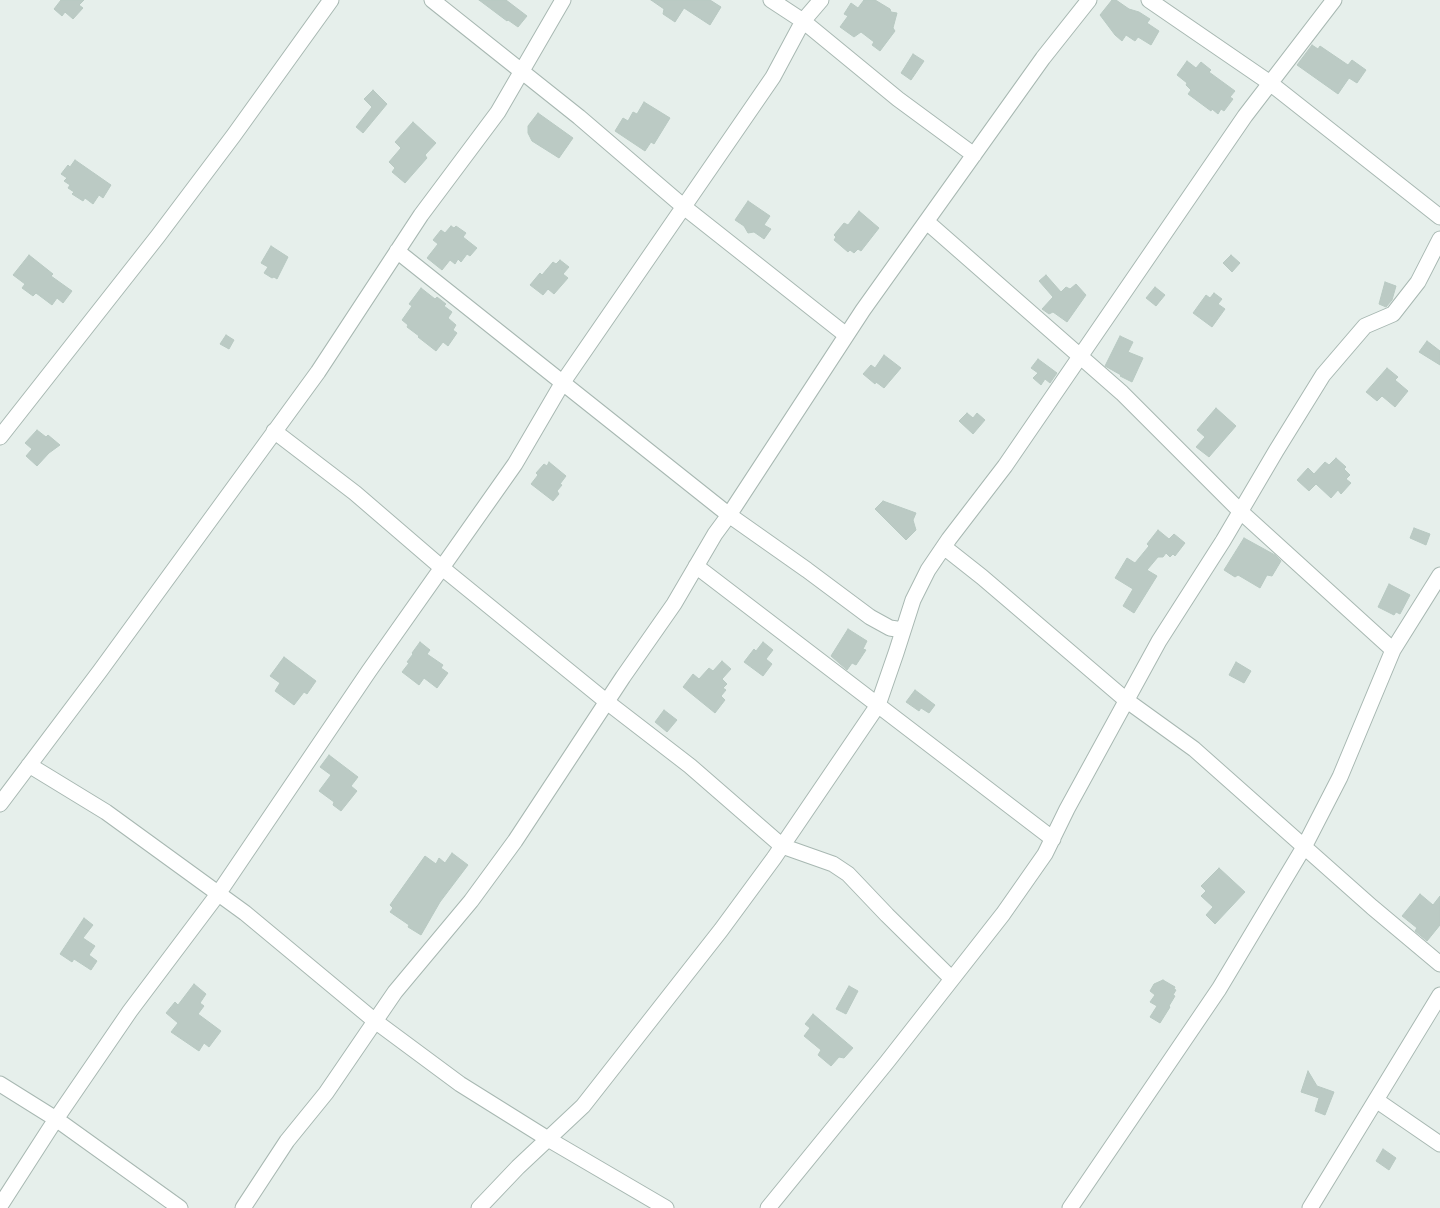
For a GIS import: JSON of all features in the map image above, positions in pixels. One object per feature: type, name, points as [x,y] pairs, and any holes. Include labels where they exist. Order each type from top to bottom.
[{"type":"street","points":[[0,437],[170,220],[331,0]]},
{"type":"street","points":[[432,0],[579,116],[684,207],[846,335]]},
{"type":"street","points":[[0,804],[318,372],[421,215],[498,112],[563,0]]},
{"type":"street","points":[[771,0],[803,21],[898,99],[974,155]]},
{"type":"street","points":[[0,1206],[56,1119],[130,1011],[218,894],[441,567],[514,464],[563,382],[773,77],[803,21],[821,0]]},
{"type":"street","points":[[243,1208],[287,1141],[326,1093],[395,992],[471,901],[504,856],[674,604],[715,534],[846,335],[1043,58],[1089,0]]},
{"type":"street","points":[[1149,0],[1270,82],[1440,218]]},
{"type":"street","points":[[479,1208],[518,1167],[583,1106],[721,930],[782,846],[878,705],[913,600],[928,570],[1005,466],[1192,192],[1270,82],[1334,0]]},
{"type":"street","points":[[927,222],[1122,393],[1240,511],[1393,650]]},
{"type":"street","points":[[768,1208],[887,1062],[1003,914],[1045,854],[1067,809],[1159,641],[1323,375],[1365,326],[1393,314],[1418,282],[1440,239]]},
{"type":"street","points":[[397,251],[729,515],[870,617],[890,628],[903,630]]},
{"type":"street","points":[[274,431],[355,493],[441,567],[607,702],[690,766],[782,846],[833,864],[848,874],[952,979]]},
{"type":"street","points":[[944,547],[1126,700],[1194,749],[1372,907],[1440,964]]},
{"type":"street","points":[[696,566],[1052,839]]},
{"type":"street","points":[[1070,1208],[1219,989],[1304,847],[1340,777],[1393,650],[1440,575]]},
{"type":"street","points":[[29,765],[106,812],[245,913],[375,1021],[460,1084],[548,1139],[666,1208]]},
{"type":"street","points":[[1310,1208],[1440,994]]},
{"type":"street","points":[[0,1084],[56,1119],[180,1208]]},
{"type":"street","points":[[1376,1100],[1440,1144]]},
{"type":"building","points":[[61,0],[84,0],[79,5],[83,8],[73,19],[65,12],[62,16],[54,9]]},
{"type":"building","points":[[479,0],[506,0],[527,16],[518,27]]},
{"type":"building","points":[[651,0],[710,0],[721,7],[710,25],[684,8],[675,22],[663,14],[664,9]]},
{"type":"building","points":[[864,0],[875,0],[890,9],[891,12],[897,13],[893,28],[895,31],[880,51],[872,45],[874,42],[861,32],[854,37],[840,27],[848,16],[844,14],[851,3],[858,8]]},
{"type":"building","points":[[1112,0],[1116,0],[1129,9],[1139,12],[1150,19],[1147,23],[1159,31],[1151,45],[1138,37],[1135,41],[1126,35],[1122,41],[1115,35],[1100,15]]},
{"type":"building","points":[[1312,45],[1318,49],[1320,46],[1348,65],[1352,60],[1366,70],[1357,83],[1349,78],[1338,94],[1297,65]]},
{"type":"building","points":[[913,54],[924,61],[911,80],[901,73]]},
{"type":"building","points":[[1187,61],[1196,68],[1201,62],[1211,70],[1209,72],[1235,91],[1230,97],[1233,99],[1224,111],[1221,109],[1218,114],[1212,109],[1211,111],[1188,94],[1191,90],[1186,85],[1187,83],[1177,75]]},
{"type":"building","points":[[373,90],[387,104],[363,133],[356,127],[372,107],[364,99]]},
{"type":"building","points":[[644,102],[670,118],[654,144],[651,142],[645,151],[615,131],[623,118],[628,121],[633,112],[637,114]]},
{"type":"building","points":[[538,113],[573,138],[559,158],[532,141],[528,133],[528,126]]},
{"type":"building","points":[[413,122],[436,143],[425,155],[427,158],[405,183],[392,172],[395,168],[389,162],[401,148],[395,142]]},
{"type":"building","points":[[75,160],[111,185],[103,198],[99,195],[93,204],[85,198],[83,201],[72,194],[74,192],[68,188],[70,185],[64,181],[67,178],[61,174]]},
{"type":"building","points":[[748,201],[770,216],[764,225],[771,229],[764,239],[754,232],[748,233],[744,226],[735,220]]},
{"type":"building","points":[[859,211],[879,228],[861,251],[858,249],[854,253],[850,250],[848,252],[834,240],[836,237],[834,235],[844,223],[848,225]]},
{"type":"building","points":[[451,226],[454,228],[456,226],[466,233],[463,237],[477,248],[470,256],[467,254],[461,262],[458,259],[455,264],[450,260],[442,270],[427,258],[438,244],[433,240],[441,230],[445,233]]},
{"type":"building","points":[[271,246],[288,257],[277,279],[264,273],[268,267],[261,263]]},
{"type":"building","points":[[29,255],[53,274],[51,276],[72,291],[63,303],[57,298],[52,305],[36,293],[33,296],[22,288],[25,284],[13,275]]},
{"type":"building","points":[[1231,255],[1240,263],[1232,272],[1223,263]]},
{"type":"building","points":[[560,260],[569,267],[563,274],[568,278],[554,294],[548,289],[543,295],[530,285],[553,262],[556,264]]},
{"type":"building","points":[[1046,275],[1061,292],[1066,287],[1070,289],[1076,284],[1086,295],[1067,322],[1053,312],[1049,314],[1042,309],[1053,297],[1039,281]]},
{"type":"building","points":[[1385,282],[1396,286],[1392,300],[1386,307],[1379,304]]},
{"type":"building","points":[[1155,287],[1165,295],[1156,306],[1146,298]]},
{"type":"building","points":[[421,288],[435,299],[437,297],[446,304],[444,306],[452,312],[448,318],[456,325],[453,330],[457,333],[448,346],[443,342],[436,351],[407,327],[408,325],[402,320],[412,306],[409,304]]},
{"type":"building","points":[[1214,293],[1222,299],[1218,304],[1225,309],[1212,327],[1193,313],[1206,295],[1210,298]]},
{"type":"building","points":[[226,335],[234,340],[229,349],[220,344]]},
{"type":"building","points":[[1120,336],[1133,342],[1128,352],[1143,358],[1132,382],[1105,366]]},
{"type":"building","points":[[1427,341],[1440,351],[1440,365],[1419,352]]},
{"type":"building","points":[[884,355],[901,368],[884,388],[876,382],[875,384],[863,374],[871,365],[875,368]]},
{"type":"building","points":[[1038,359],[1057,373],[1050,383],[1045,379],[1041,385],[1033,378],[1038,373],[1031,368]]},
{"type":"building","points":[[1387,368],[1398,377],[1395,380],[1408,391],[1395,407],[1382,396],[1377,401],[1366,392]]},
{"type":"building","points":[[1216,408],[1236,426],[1209,457],[1196,447],[1205,437],[1197,430]]},
{"type":"building","points":[[967,413],[973,418],[977,413],[985,420],[973,434],[959,421]]},
{"type":"building","points":[[37,430],[46,437],[48,435],[60,445],[49,453],[37,466],[26,456],[32,449],[25,443]]},
{"type":"building","points":[[1336,458],[1346,467],[1344,469],[1350,475],[1346,479],[1351,483],[1341,494],[1338,490],[1331,498],[1316,484],[1309,491],[1297,480],[1308,468],[1314,474],[1325,462],[1329,465]]},
{"type":"building","points":[[549,462],[566,476],[557,491],[559,494],[553,501],[531,484],[538,475],[536,473],[544,464],[547,466]]},
{"type":"building","points":[[883,501],[916,513],[913,520],[916,530],[906,540],[875,509]]},
{"type":"building","points":[[1414,528],[1430,534],[1426,545],[1410,538]]},
{"type":"building","points":[[1158,530],[1169,539],[1174,534],[1185,543],[1175,556],[1173,554],[1170,557],[1166,553],[1163,557],[1158,557],[1147,570],[1157,576],[1134,613],[1123,606],[1133,589],[1115,578],[1127,558],[1135,563],[1149,546],[1147,544]]},
{"type":"building","points":[[1244,538],[1275,555],[1281,561],[1272,576],[1267,575],[1260,588],[1238,575],[1235,577],[1224,570]]},
{"type":"building","points":[[1389,584],[1410,595],[1400,614],[1396,612],[1394,615],[1378,607]]},
{"type":"building","points":[[848,629],[867,641],[863,649],[866,650],[856,665],[852,663],[847,670],[831,656]]},
{"type":"building","points":[[420,642],[430,650],[427,654],[443,665],[441,668],[448,673],[437,688],[424,678],[419,685],[402,672]]},
{"type":"building","points":[[763,642],[773,650],[766,659],[772,664],[763,676],[744,662],[754,649],[756,651]]},
{"type":"building","points":[[284,657],[316,681],[307,694],[304,692],[294,705],[275,691],[280,683],[270,676]]},
{"type":"building","points":[[722,661],[731,669],[722,679],[727,684],[723,688],[726,690],[721,696],[725,700],[715,713],[683,687],[693,674],[699,679],[709,668],[713,671]]},
{"type":"building","points":[[1236,662],[1251,671],[1244,683],[1229,675]]},
{"type":"building","points":[[915,690],[935,705],[929,713],[921,708],[919,711],[906,702]]},
{"type":"building","points":[[664,710],[677,720],[667,732],[655,722]]},
{"type":"building","points":[[329,755],[358,777],[351,786],[357,791],[341,811],[333,805],[334,802],[319,791],[331,775],[320,767]]},
{"type":"building","points":[[452,853],[468,865],[440,902],[421,935],[390,912],[393,908],[390,905],[425,856],[436,864],[439,858],[445,863]]},
{"type":"building","points":[[1219,868],[1245,892],[1215,924],[1206,915],[1213,907],[1201,896],[1206,891],[1201,886]]},
{"type":"building","points":[[1420,894],[1433,905],[1440,896],[1440,925],[1427,941],[1415,931],[1417,928],[1402,916]]},
{"type":"building","points":[[84,918],[93,925],[83,938],[95,946],[89,955],[97,961],[91,970],[74,959],[72,962],[60,954]]},
{"type":"building","points":[[1163,980],[1175,987],[1174,989],[1176,990],[1170,1007],[1160,1023],[1150,1017],[1157,1006],[1150,1002],[1155,995],[1150,991],[1154,984]]},
{"type":"building","points":[[194,984],[206,994],[200,1003],[204,1006],[198,1014],[221,1031],[209,1047],[204,1043],[199,1051],[171,1032],[178,1023],[166,1013],[175,1002],[178,1005]]},
{"type":"building","points":[[849,986],[858,991],[846,1014],[836,1009]]},
{"type":"building","points":[[813,1014],[853,1048],[844,1058],[839,1057],[831,1066],[818,1055],[821,1050],[804,1036],[810,1028],[805,1024]]},
{"type":"building","points":[[1308,1071],[1317,1086],[1334,1092],[1325,1115],[1315,1111],[1319,1098],[1301,1092]]},
{"type":"building","points":[[1383,1149],[1396,1158],[1389,1170],[1376,1161]]}]
